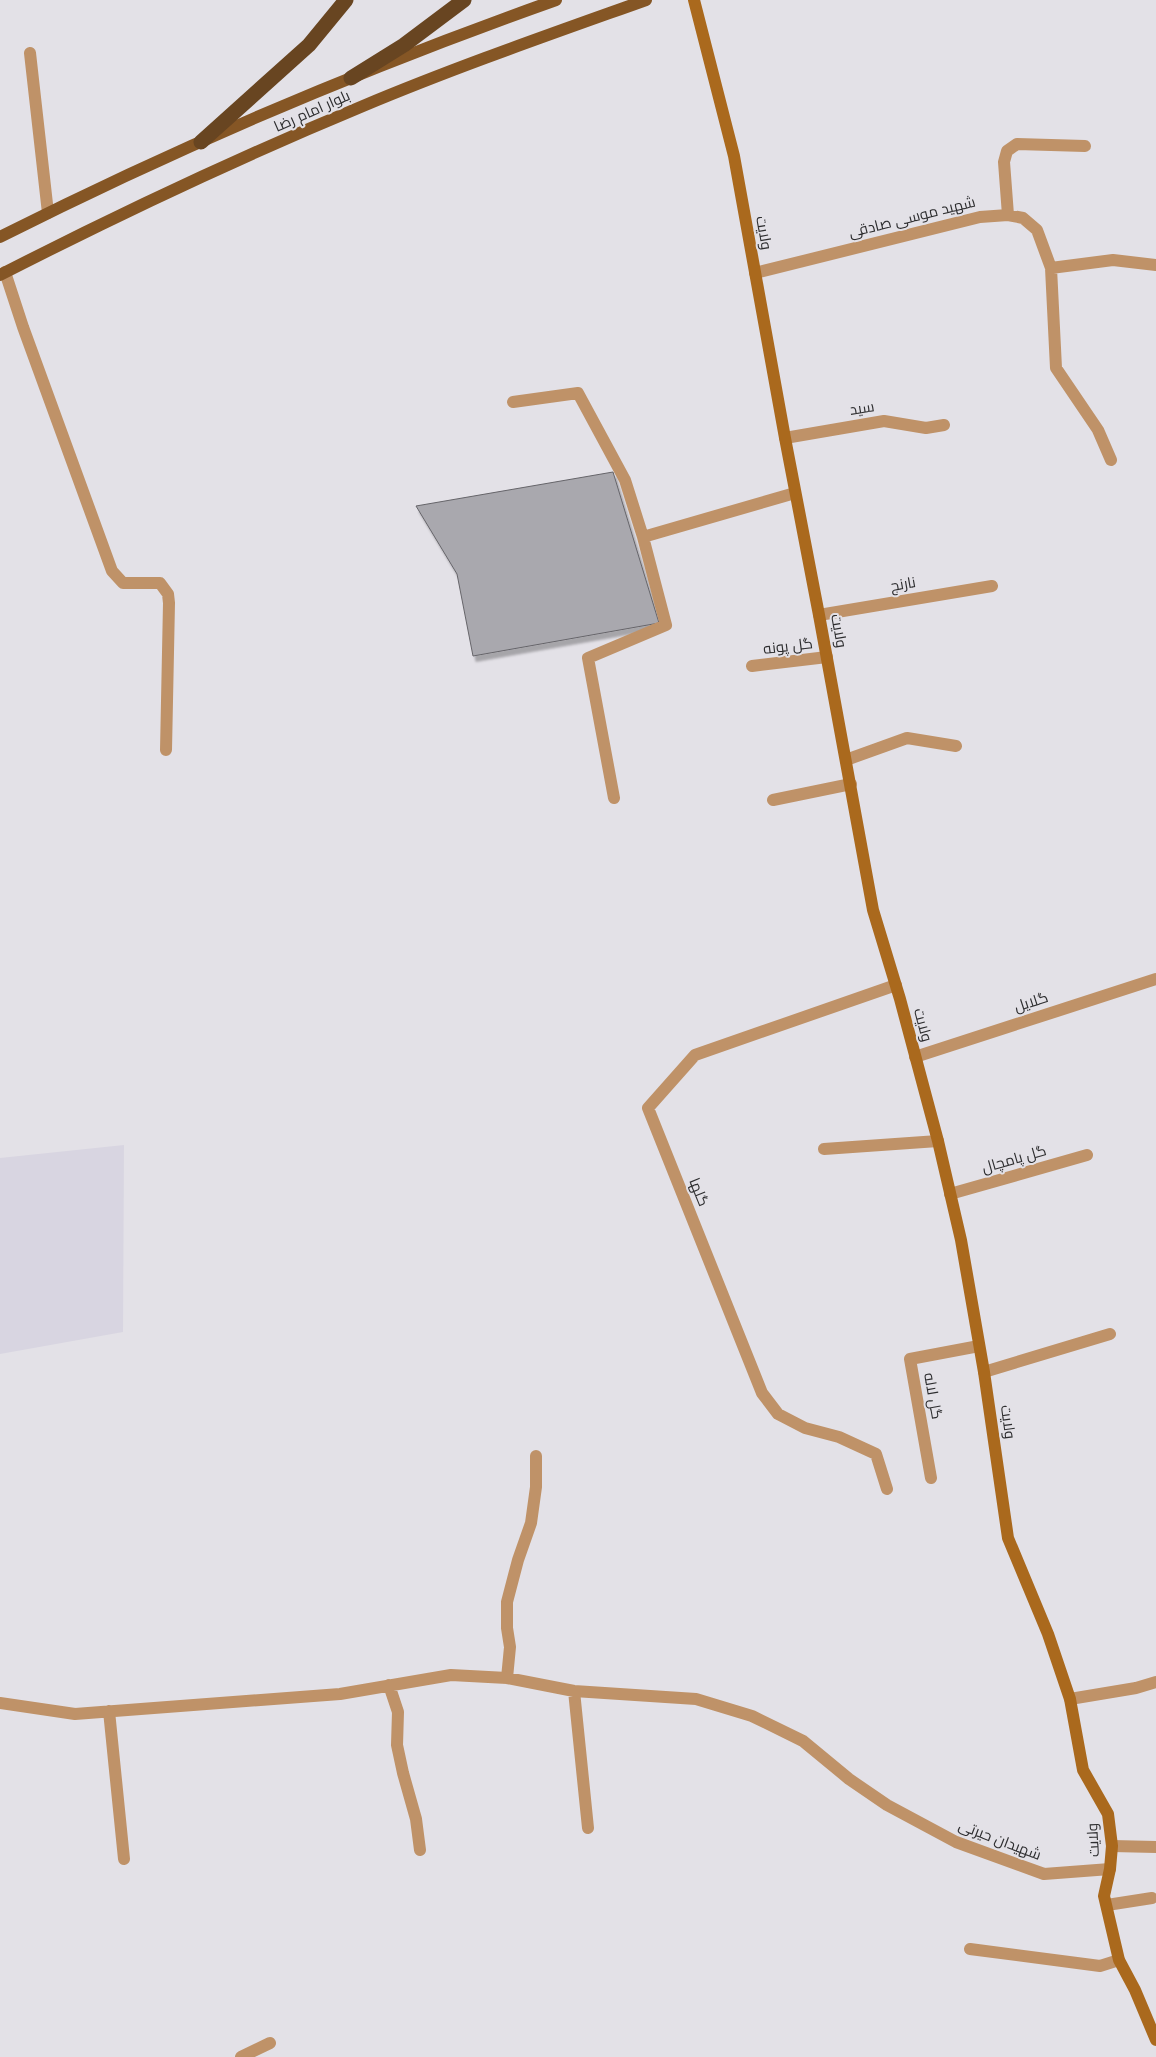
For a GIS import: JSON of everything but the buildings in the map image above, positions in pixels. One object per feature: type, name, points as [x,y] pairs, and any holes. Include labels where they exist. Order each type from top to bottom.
[{"type":"highway","points":[[201,142],[309,45],[346,0]]},
{"type":"highway","points":[[351,78],[404,45],[464,0]]},
{"type":"main road","name":"بلوار امام رضا","points":[[0,237],[201,142],[351,78],[556,0]]},
{"type":"main road","name":"بلوار امام رضا","points":[[2,273],[214,172],[363,106],[457,69],[646,0]]},
{"type":"street","name":"ولایت","points":[[694,0],[734,156],[873,910],[896,986],[938,1141],[960,1240],[984,1372],[1008,1538],[1048,1634],[1070,1699],[1083,1770],[1108,1814],[1112,1846],[1110,1869],[1104,1896],[1119,1960],[1135,1990],[1156,2040]]},
{"type":"street","points":[[30,53],[48,213]]},
{"type":"street","points":[[1008,215],[1004,162],[1007,151],[1016,144],[1086,146]]},
{"type":"street","name":"شهید موسی صادقی","points":[[755,273],[980,216],[1008,215],[1023,218],[1037,230],[1051,268],[1056,368],[1098,430],[1111,460]]},
{"type":"street","points":[[1051,268],[1113,260],[1156,265]]},
{"type":"street","points":[[2,273],[112,571],[123,583],[160,583],[168,594],[166,750]]},
{"type":"street","points":[[513,402],[578,393],[625,480],[643,537],[666,625],[588,658],[614,798]]},
{"type":"street","name":"سید","points":[[785,438],[884,421],[926,428],[944,425]]},
{"type":"street","points":[[643,537],[795,493]]},
{"type":"street","name":"نارنج","points":[[820,615],[992,586]]},
{"type":"street","name":"گل پونه","points":[[752,666],[827,657]]},
{"type":"street","points":[[846,760],[907,738],[956,746]]},
{"type":"street","points":[[773,800],[851,784]]},
{"type":"street","name":"گلایل","points":[[915,1057],[1156,979]]},
{"type":"street","name":"گلها","points":[[887,1489],[876,1454],[839,1437],[805,1428],[778,1414],[762,1393],[648,1108],[695,1055],[896,986]]},
{"type":"street","points":[[824,1149],[938,1141]]},
{"type":"street","name":"گل پامچال","points":[[950,1194],[1087,1155]]},
{"type":"street","points":[[984,1372],[1110,1334]]},
{"type":"street","name":"گل لاله","points":[[931,1478],[910,1360],[979,1346]]},
{"type":"street","points":[[508,1678],[510,1647],[507,1628],[508,1602],[518,1560],[531,1523],[536,1487],[536,1456]]},
{"type":"street","name":"شهیدان حیرتی","points":[[0,1703],[75,1714],[340,1694],[451,1674],[508,1678],[574,1691],[696,1699],[752,1716],[803,1741],[848,1779],[887,1805],[956,1842],[1044,1874],[1110,1869]]},
{"type":"street","points":[[1070,1699],[1136,1688],[1156,1682]]},
{"type":"street","points":[[388,1684],[398,1712],[397,1745],[416,1819],[420,1850]]},
{"type":"street","points":[[574,1691],[588,1828]]},
{"type":"street","points":[[109,1711],[124,1859]]},
{"type":"street","points":[[1112,1846],[1156,1847]]},
{"type":"street","points":[[1107,1906],[1152,1898]]},
{"type":"street","points":[[970,1949],[1100,1966],[1119,1960]]},
{"type":"street","points":[[241,2057],[270,2043]]},
{"type":"shaded area","points":[[124,1145],[123,1332],[0,1354],[0,1158]]}]
